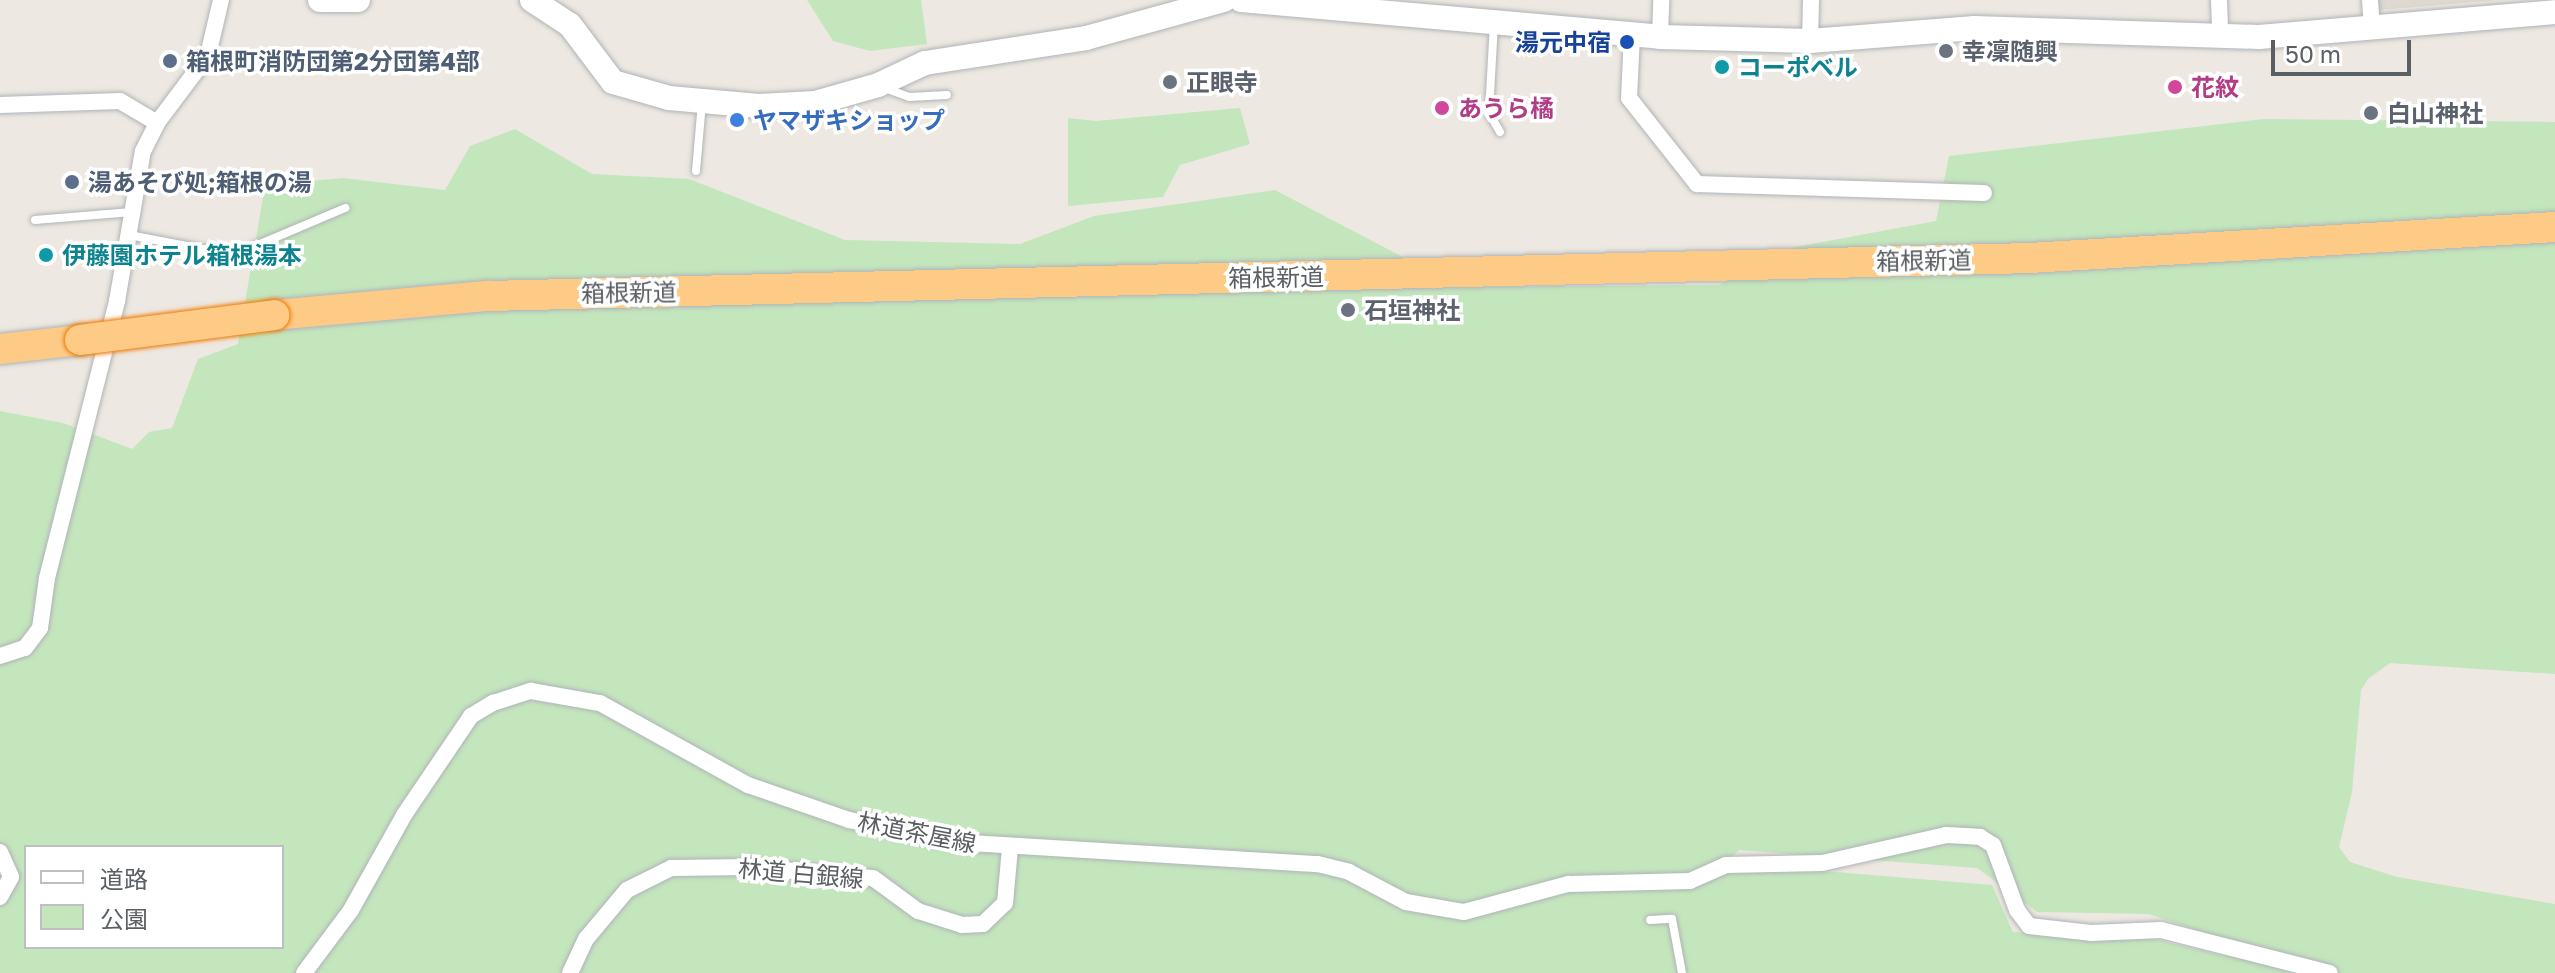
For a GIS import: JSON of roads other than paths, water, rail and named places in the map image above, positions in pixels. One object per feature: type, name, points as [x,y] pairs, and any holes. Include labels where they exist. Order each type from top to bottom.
[{"type":"highway","name":"箱根新道","points":[[0,349],[274,315],[488,296],[2029,258],[2555,227]]},
{"type":"main road","points":[[320,0],[358,0]]},
{"type":"main road","points":[[532,0],[570,25],[613,82],[702,101],[789,106],[878,85],[925,63],[1086,38],[1224,0]]},
{"type":"main road","points":[[1241,0],[1347,4],[1632,35],[1810,41],[1974,28],[2220,35],[2372,27],[2555,12]]},
{"type":"street","points":[[0,656],[25,648],[40,628],[47,578],[102,365],[143,151],[157,123],[208,55],[221,0]]},
{"type":"street","points":[[1660,37],[1661,0]]},
{"type":"street","points":[[1810,41],[1811,0]]},
{"type":"street","points":[[2219,0],[2220,35]]},
{"type":"street","points":[[2370,0],[2372,27]]},
{"type":"street","points":[[1632,35],[1629,98],[1697,184],[1984,193]]},
{"type":"street","points":[[0,105],[120,101],[157,123]]},
{"type":"street","name":"林道茶屋線","points":[[304,973],[351,910],[404,815],[471,716],[493,703],[531,691],[600,703],[748,785],[849,820],[1010,848],[1318,864],[1349,872],[1406,902],[1464,912],[1568,884],[1690,881],[1726,865],[1822,863],[1946,835],[1980,837],[1993,845],[2017,910],[2029,926],[2091,933],[2161,930],[2330,973]]},
{"type":"street","name":"林道 白銀線","points":[[570,973],[586,939],[627,890],[671,868],[736,866],[873,878],[918,911],[962,925],[983,924],[1005,903],[1010,848]]},
{"type":"street","points":[[0,852],[11,877],[0,897]]},
{"type":"lane","points":[[1494,22],[1489,113],[1500,132]]},
{"type":"lane","points":[[878,85],[909,97],[947,95]]},
{"type":"lane","points":[[696,171],[702,101]]},
{"type":"lane","points":[[128,235],[234,255],[345,208]]},
{"type":"lane","points":[[35,220],[132,212]]},
{"type":"lane","points":[[1650,920],[1672,919],[1682,973]]},
{"type":"place","name":"湯元中宿","points":[[1627,42]]},
{"type":"place","name":"幸凜随興","points":[[1946,51]]},
{"type":"place","name":"箱根町消防団第2分団第4部","points":[[170,61]]},
{"type":"place","name":"コーポベル","points":[[1722,67]]},
{"type":"place","name":"正眼寺","points":[[1170,82]]},
{"type":"place","name":"花紋","points":[[2175,87]]},
{"type":"place","name":"あうら橘","points":[[1442,108]]},
{"type":"place","name":"白山神社","points":[[2371,113]]},
{"type":"place","name":"ヤマザキショップ","points":[[737,120]]},
{"type":"place","name":"湯あそび処;箱根の湯","points":[[72,182]]},
{"type":"place","name":"伊藤園ホテル箱根湯本","points":[[46,255]]},
{"type":"place","name":"石垣神社","points":[[1348,310]]}]
